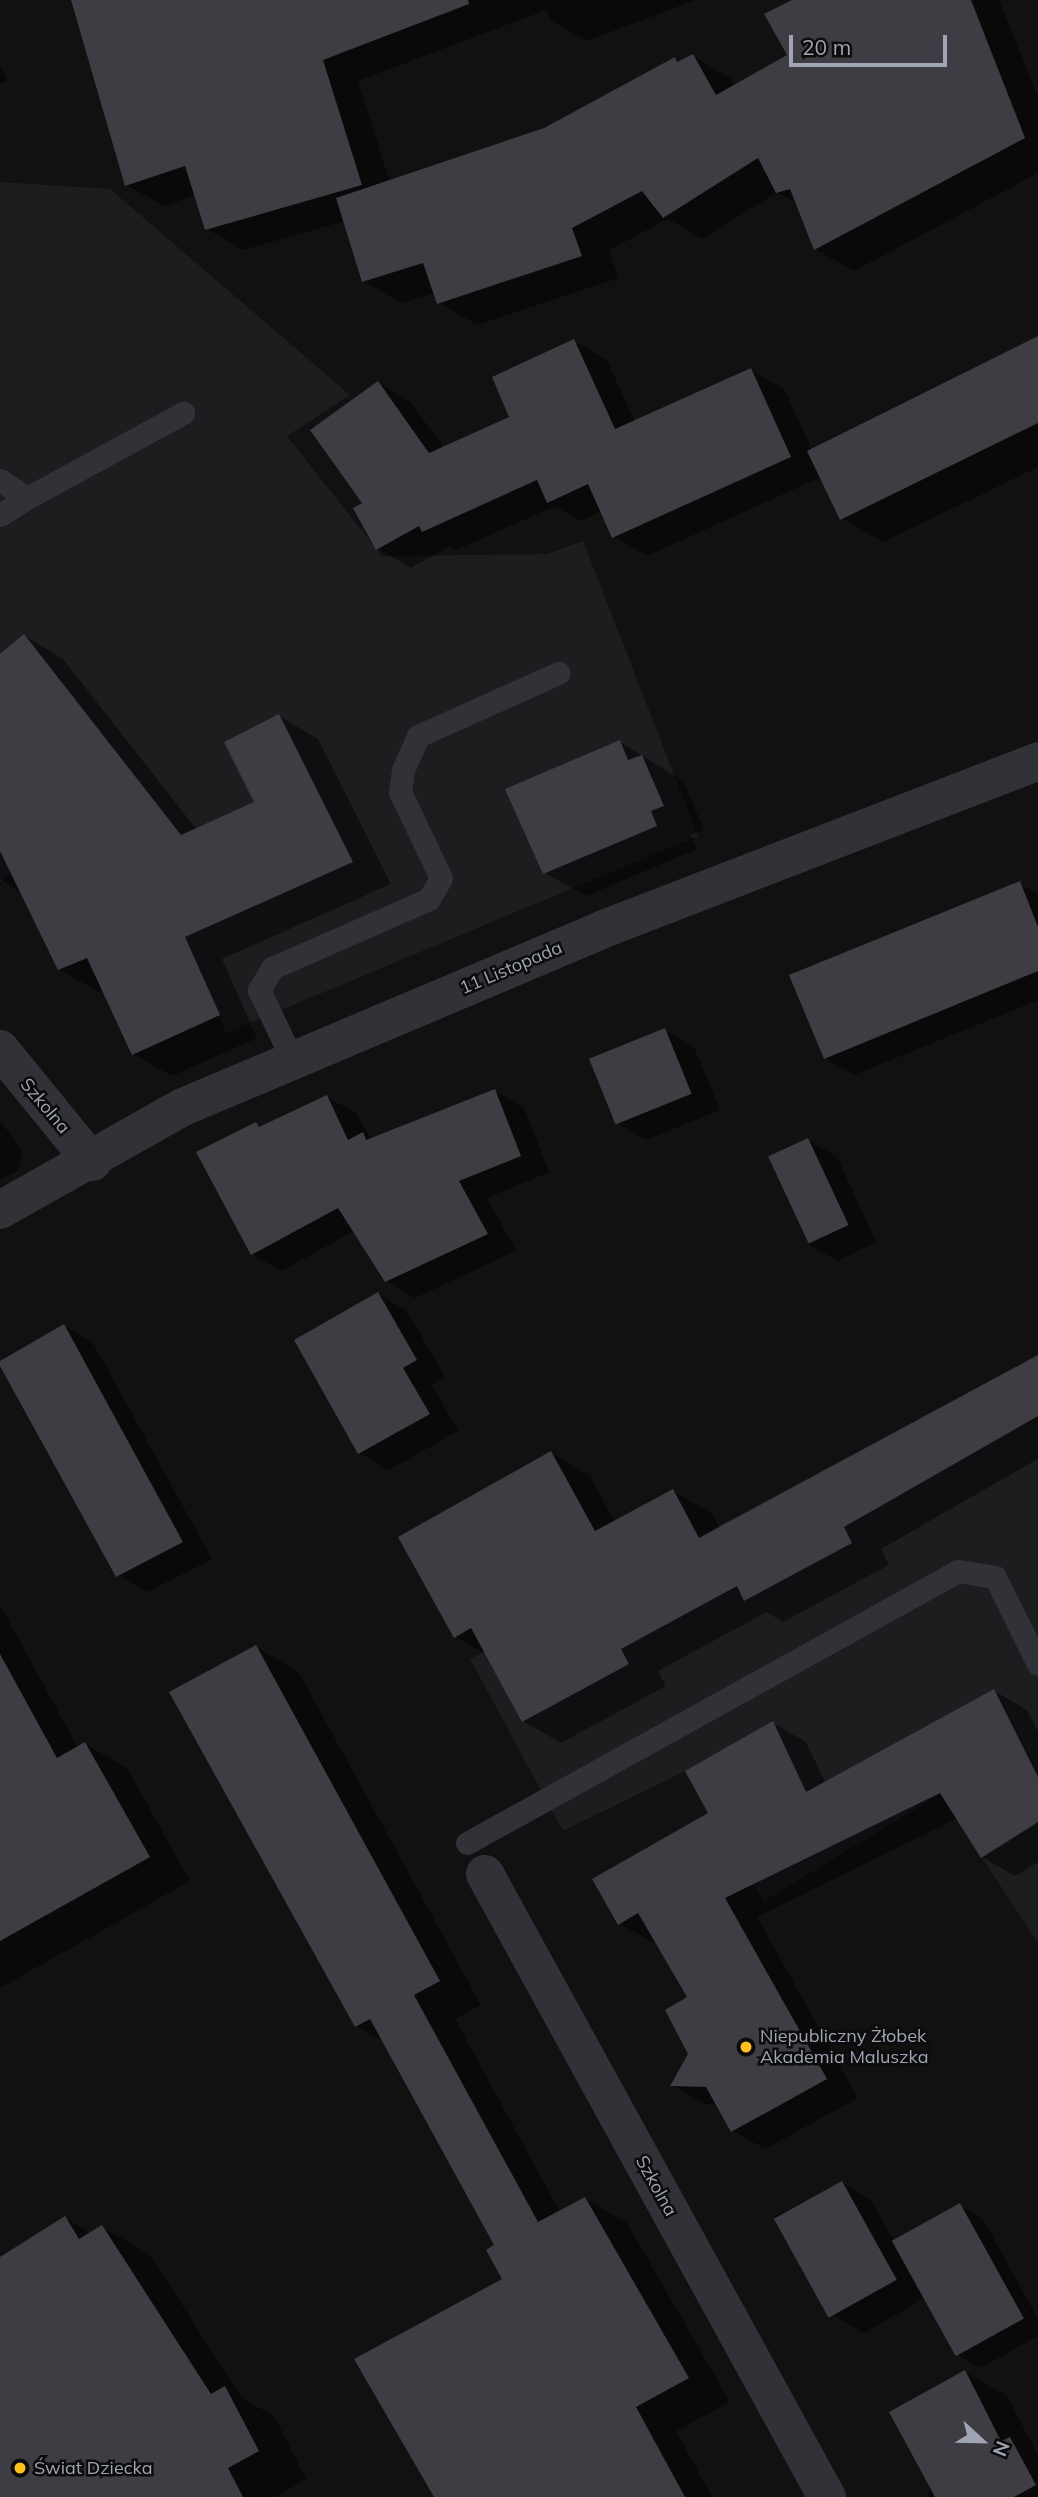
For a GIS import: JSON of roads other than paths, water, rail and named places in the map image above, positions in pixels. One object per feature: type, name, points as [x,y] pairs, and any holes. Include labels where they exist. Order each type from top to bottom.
[{"type":"street","name":"11 Listopada","points":[[0,1210],[92,1162],[183,1107],[601,930],[1038,761]]},
{"type":"street","name":"Szkolna","points":[[0,1049],[92,1162]]},
{"type":"street","name":"Szkolna","points":[[476,1859],[827,2497]]},
{"type":"lane","points":[[0,514],[183,413]]},
{"type":"lane","points":[[0,480],[27,498]]},
{"type":"lane","points":[[293,1061],[259,990],[272,968],[429,899],[441,878],[400,792],[403,770],[418,736],[558,673]]},
{"type":"lane","points":[[476,1859],[958,1571],[995,1577],[1038,1664]]},
{"type":"place","name":"Niepubliczny Żłobek Akademia Maluszka","points":[[746,2047]]},
{"type":"place","name":"Świat Dziecka","points":[[20,2468]]}]
